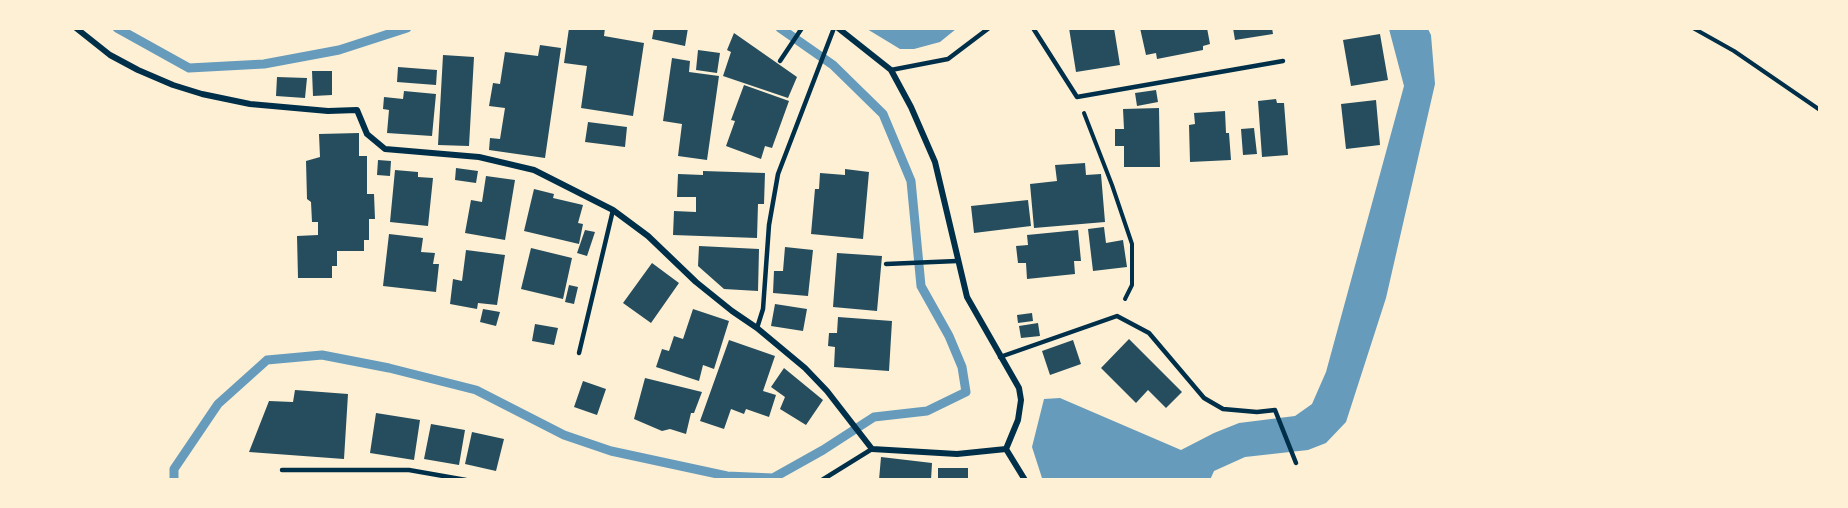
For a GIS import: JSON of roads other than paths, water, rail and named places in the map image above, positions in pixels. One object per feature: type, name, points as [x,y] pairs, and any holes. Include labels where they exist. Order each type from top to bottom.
[{"type":"street","points":[[76,28],[110,55],[138,70],[202,94],[250,104],[328,111],[357,110],[367,134],[385,149],[478,157],[534,170],[613,210],[648,236],[696,282],[805,368],[827,391],[872,449],[957,454],[1006,449]]},
{"type":"street","points":[[836,28],[891,70],[911,107],[934,162],[967,297],[1019,388],[1021,400],[1018,420],[1006,449]]},
{"type":"street","points":[[1006,449],[1025,480]]},
{"type":"lane","points":[[780,61],[802,28]]},
{"type":"lane","points":[[756,328],[763,309],[769,225],[778,174],[836,28]]},
{"type":"lane","points":[[891,70],[948,59],[989,28]]},
{"type":"lane","points":[[1032,28],[1077,97],[1283,61]]},
{"type":"lane","points":[[579,353],[613,210]]},
{"type":"lane","points":[[886,264],[957,261]]},
{"type":"lane","points":[[1000,357],[1118,316],[1149,333],[1204,398],[1223,409],[1257,412],[1275,410],[1296,463]]},
{"type":"lane","points":[[822,480],[872,449]]},
{"type":"lane","points":[[282,470],[409,470],[466,480]]},
{"type":"water","points":[[956,28],[940,42],[914,49],[900,49],[867,29]]},
{"type":"water","points":[[1389,29],[1428,29],[1431,35],[1435,84],[1386,298],[1346,422],[1326,443],[1308,450],[1245,457],[1214,471],[1210,480],[1042,478],[1032,447],[1044,399],[1060,398],[1181,450],[1239,423],[1295,416],[1312,404],[1326,372],[1404,86]]},
{"type":"waterway","points":[[117,28],[189,68],[264,64],[339,50],[407,28]]},
{"type":"waterway","points":[[174,480],[174,469],[218,404],[267,360],[322,355],[389,368],[476,390],[564,435],[611,451],[727,476],[773,478],[823,450],[874,417],[927,411],[966,392],[962,367],[949,336],[921,286],[911,181],[883,114],[833,65],[780,28]]}]
